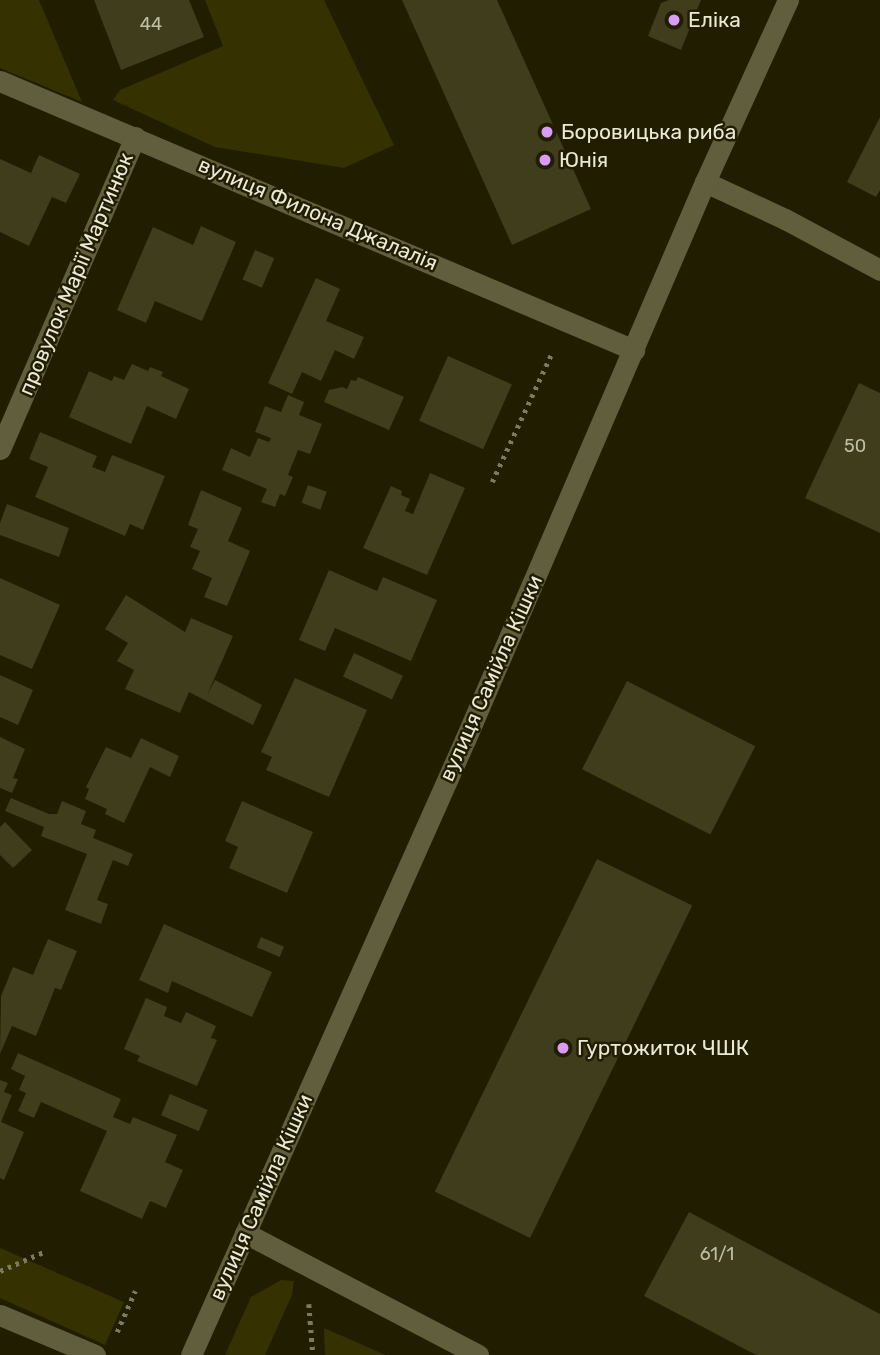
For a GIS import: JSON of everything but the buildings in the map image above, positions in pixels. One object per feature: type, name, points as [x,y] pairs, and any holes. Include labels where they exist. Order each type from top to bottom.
[{"type":"street","name":"вулиця Самійла Кішки","points":[[191,1355],[705,183],[788,0]]},
{"type":"street","name":"вулиця Филона Джалалія","points":[[0,82],[634,350]]},
{"type":"street","name":"провулок Марії Мартинюк","points":[[0,449],[135,137]]},
{"type":"street","points":[[705,183],[785,219],[880,270]]},
{"type":"street","points":[[245,1234],[478,1355]]},
{"type":"street","points":[[0,1315],[95,1355]]},
{"type":"path","points":[[492,482],[555,346]]},
{"type":"path","points":[[0,1271],[46,1251]]},
{"type":"path","points":[[113,1342],[135,1291]]},
{"type":"path","points":[[308,1302],[313,1355]]},
{"type":"shaded area","points":[[0,0],[39,0],[82,102],[0,68]]},
{"type":"shaded area","points":[[205,0],[324,0],[394,145],[344,168],[215,147],[113,100],[120,90],[223,46]]},
{"type":"shaded area","points":[[0,1248],[124,1302],[105,1345],[0,1298]]},
{"type":"shaded area","points":[[281,1280],[294,1281],[292,1295],[265,1355],[225,1355],[251,1297]]},
{"type":"shaded area","points":[[324,1328],[386,1355],[325,1355]]},
{"type":"place","name":"Еліка","points":[[674,20]]},
{"type":"place","name":"Боровицька риба","points":[[547,132]]},
{"type":"place","name":"Юнія","points":[[545,160]]},
{"type":"place","name":"Гуртожиток ЧШК","points":[[563,1048]]}]
